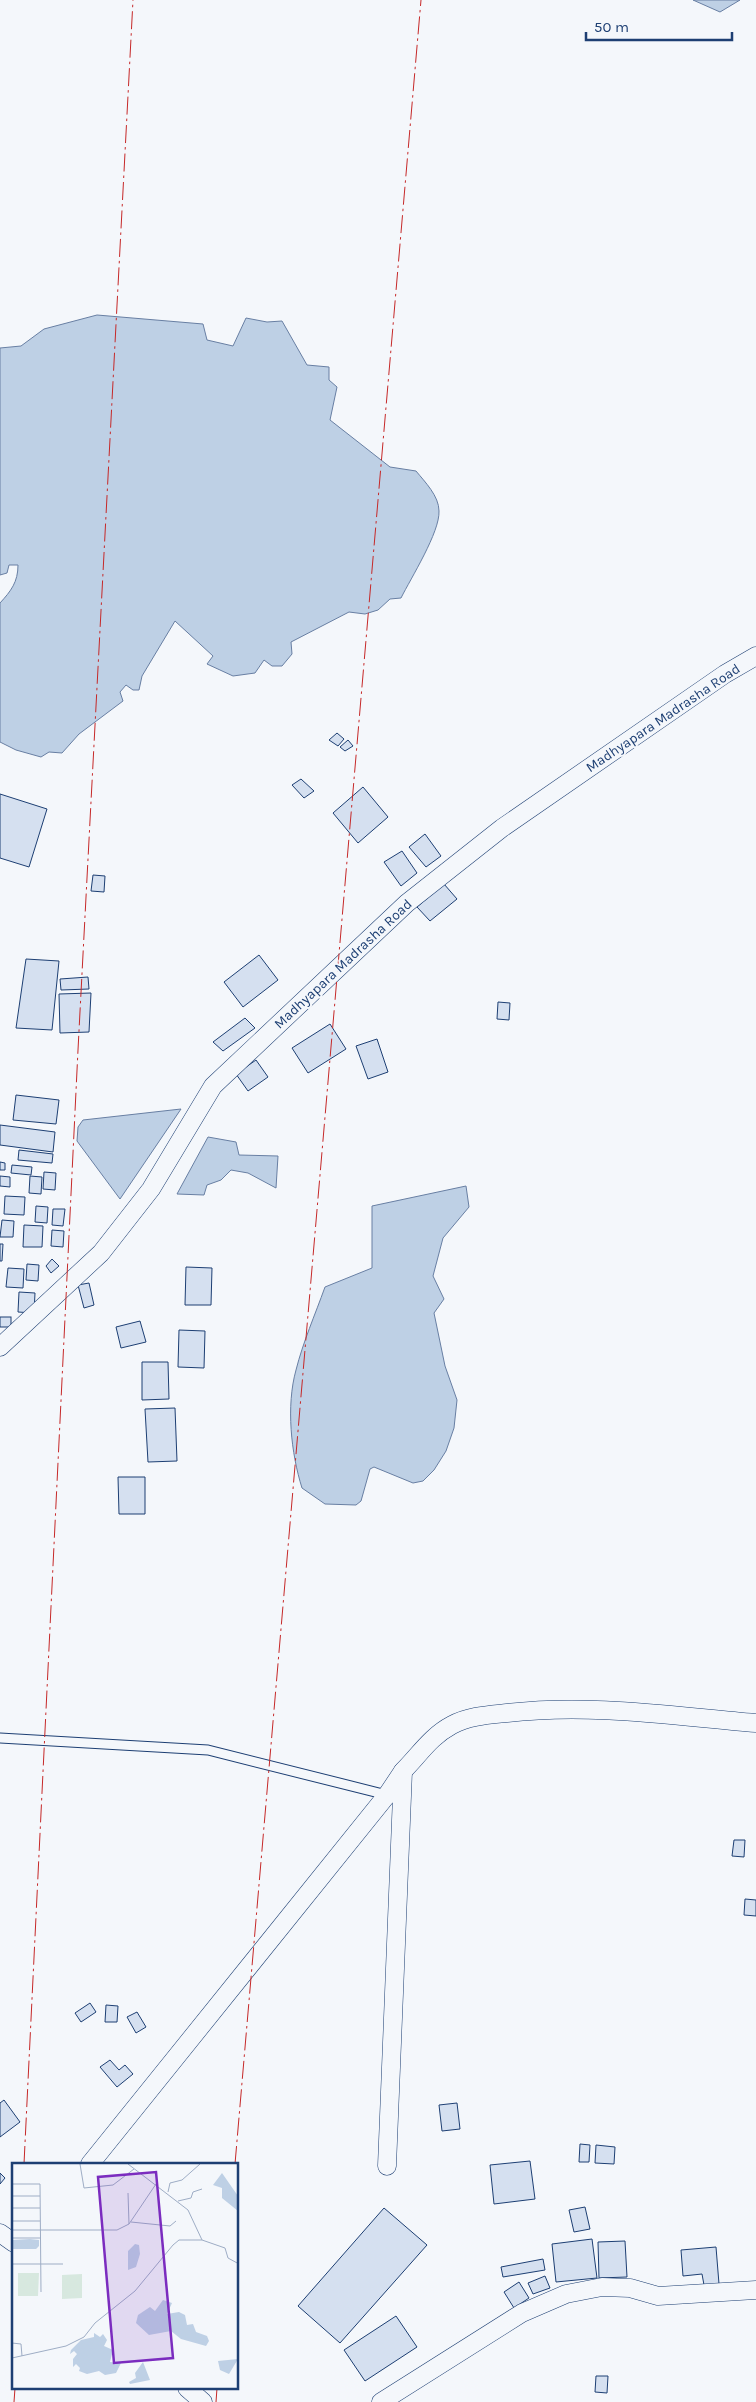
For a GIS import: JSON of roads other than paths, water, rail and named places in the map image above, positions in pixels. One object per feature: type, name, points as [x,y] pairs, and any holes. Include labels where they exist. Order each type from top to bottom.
[{"type":"street","name":"Madhyapara Madrasha Road","points":[[0,1347],[101,1253],[151,1189],[213,1086],[407,903],[502,828],[725,674],[756,656]]},
{"type":"street","points":[[91,2163],[387,1795],[429,1740],[452,1725],[476,1716],[533,1710],[574,1708],[756,1723]]},
{"type":"street","points":[[387,2166],[403,1772]]},
{"type":"street","points":[[0,2233],[12,2242]]},
{"type":"street","points":[[381,2402],[522,2313],[566,2294],[602,2287],[630,2288],[658,2296],[756,2290]]},
{"type":"street","points":[[189,2390],[203,2402]]},
{"type":"lane","points":[[0,1738],[208,1750],[387,1795]]},
{"type":"water","points":[[693,0],[740,0],[720,12]]},
{"type":"water","points":[[97,315],[203,324],[207,340],[233,346],[246,318],[267,322],[282,321],[307,365],[329,367],[329,380],[337,387],[330,420],[390,467],[416,471],[437,500],[438,520],[430,542],[401,598],[390,599],[378,610],[365,614],[349,612],[291,642],[292,654],[282,666],[272,666],[264,660],[255,673],[233,676],[207,664],[213,656],[175,621],[142,676],[139,690],[133,690],[126,685],[120,692],[123,701],[79,734],[62,753],[49,752],[41,757],[16,750],[0,742],[0,603],[13,586],[17,576],[18,565],[9,565],[7,573],[0,575],[0,348],[21,346],[44,329]]},
{"type":"water","points":[[181,1109],[120,1199],[77,1141],[78,1127],[83,1120]]},
{"type":"water","points":[[208,1137],[236,1142],[239,1155],[278,1156],[276,1188],[248,1173],[231,1170],[221,1180],[207,1185],[204,1195],[177,1194]]},
{"type":"water","points":[[466,1186],[469,1207],[443,1238],[433,1276],[444,1299],[434,1313],[445,1366],[457,1400],[454,1428],[446,1451],[434,1470],[423,1481],[413,1483],[374,1467],[370,1469],[361,1501],[356,1505],[325,1504],[302,1488],[295,1460],[291,1429],[291,1399],[296,1370],[325,1287],[372,1268],[372,1206]]}]
